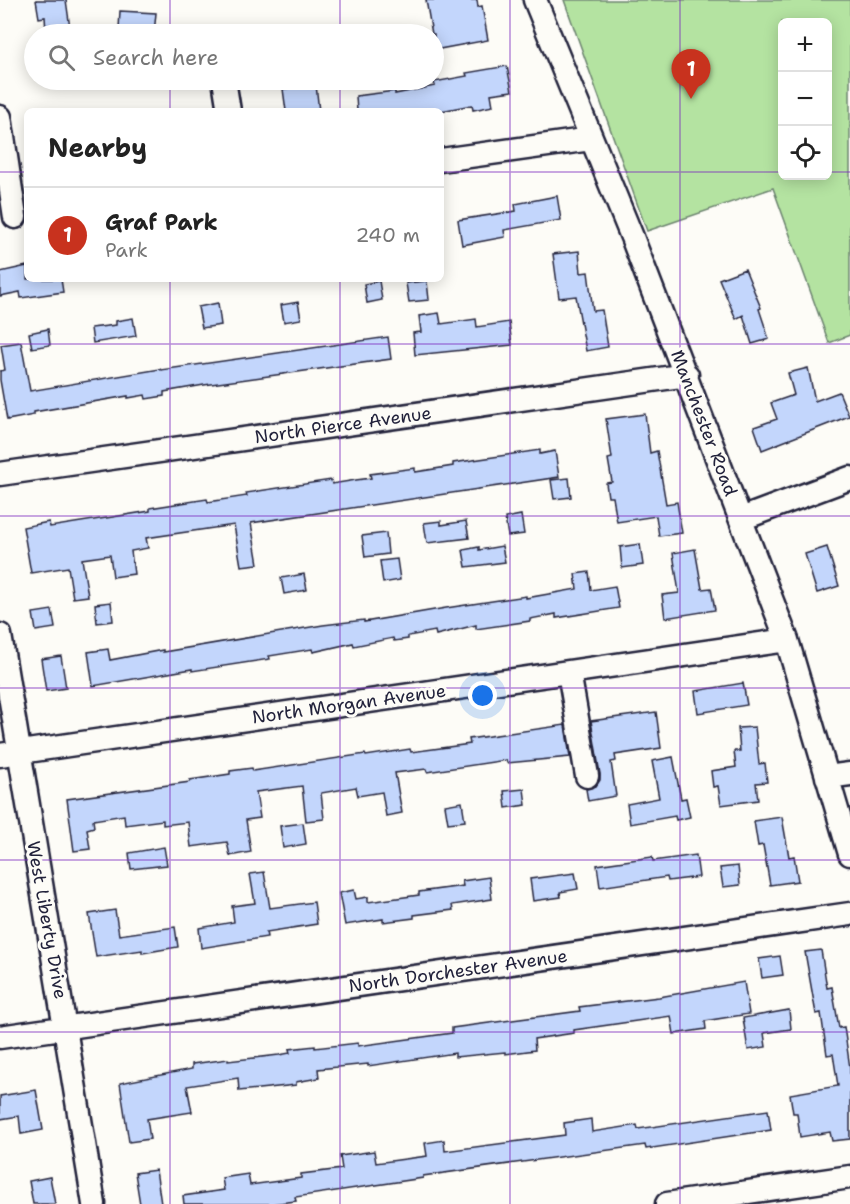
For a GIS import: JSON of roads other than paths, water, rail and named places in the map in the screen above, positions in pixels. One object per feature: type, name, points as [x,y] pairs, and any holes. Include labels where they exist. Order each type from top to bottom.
[{"type":"street","name":"Manchester Road","points":[[535,0],[687,375],[787,640],[850,854]]},
{"type":"street","points":[[226,90],[229,108]]},
{"type":"street","points":[[0,117],[14,217]]},
{"type":"street","points":[[444,160],[591,139]]},
{"type":"street","name":"North Pierce Avenue","points":[[0,474],[687,375]]},
{"type":"street","points":[[741,519],[850,478]]},
{"type":"street","name":"West Liberty Drive","points":[[0,635],[9,754],[65,1027],[94,1204]]},
{"type":"street","name":"North Morgan Avenue","points":[[9,754],[787,640]]},
{"type":"street","points":[[569,672],[587,776]]},
{"type":"street","points":[[827,777],[850,774]]},
{"type":"street","name":"North Dorchester Avenue","points":[[0,1037],[850,914]]},
{"type":"street","points":[[667,1204],[850,1177]]},
{"type":"place","name":"Graf Park","points":[[691,99]]}]
